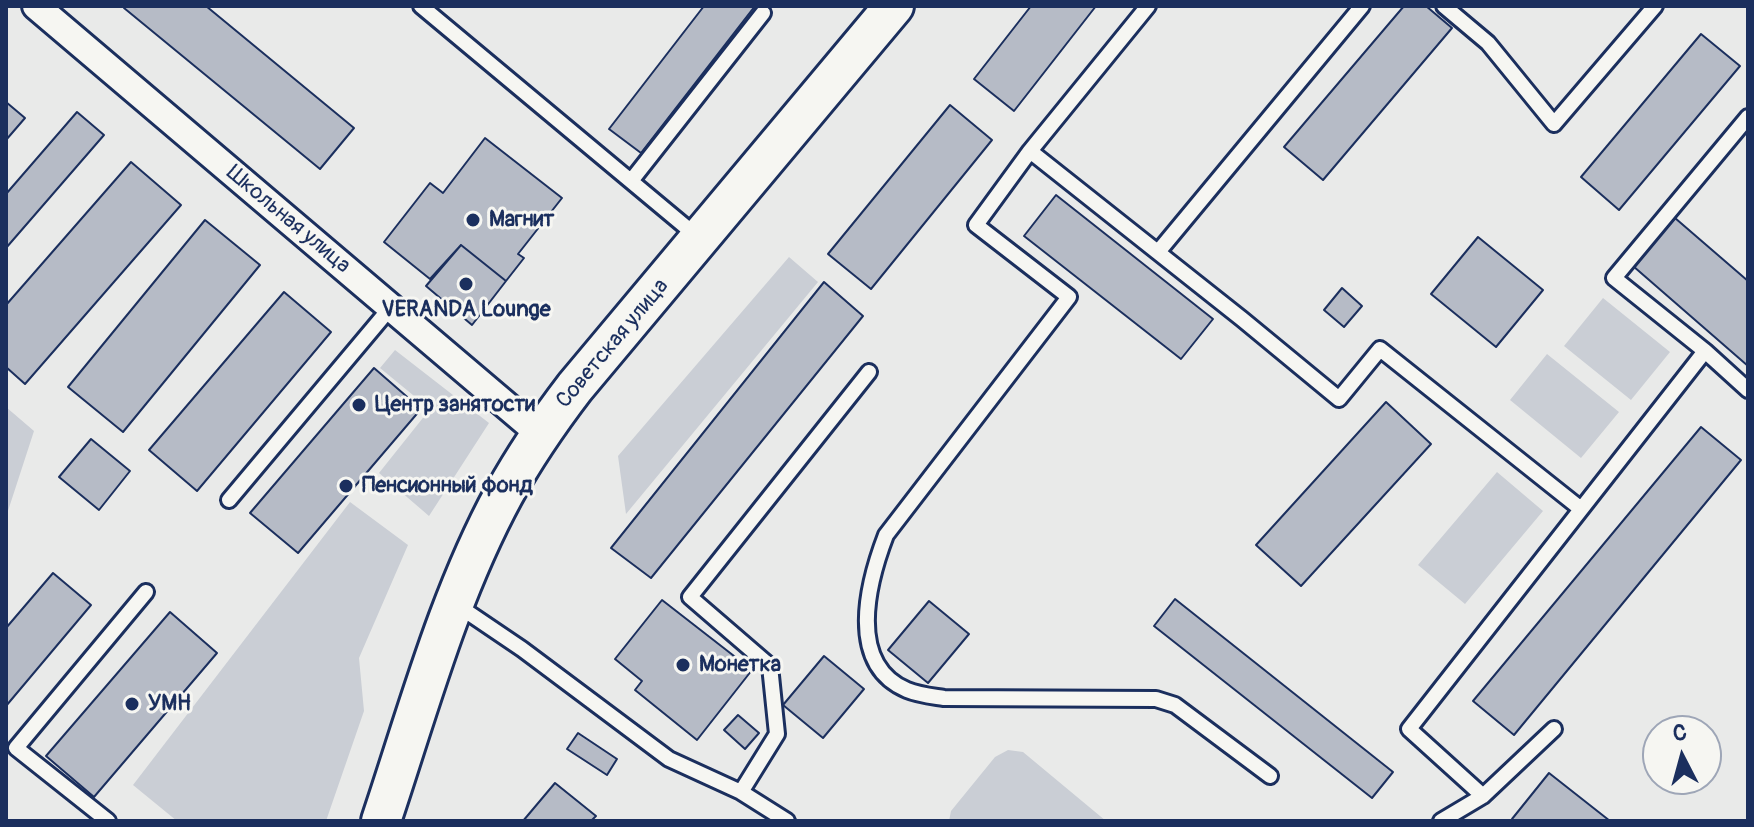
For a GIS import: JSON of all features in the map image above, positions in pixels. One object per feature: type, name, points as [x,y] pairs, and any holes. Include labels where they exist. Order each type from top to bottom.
[{"type":"main road","name":"Советская улица","points":[[381,821],[420,697],[454,604],[504,494],[540,434],[575,387],[894,6]]},
{"type":"street","name":"Школьная улица","points":[[36,6],[540,434]]},
{"type":"lane","points":[[421,6],[700,239]]},
{"type":"lane","points":[[1148,6],[1030,151],[976,225],[1069,297],[886,535],[872,575],[866,625],[875,661],[904,689],[944,698],[1156,699],[1175,705],[1270,776]]},
{"type":"lane","points":[[1158,252],[1362,6]]},
{"type":"lane","points":[[1444,6],[1488,43],[1554,124],[1653,7]]},
{"type":"lane","points":[[631,181],[763,13]]},
{"type":"lane","points":[[1748,117],[1614,278],[1748,390]]},
{"type":"lane","points":[[1030,151],[1339,399],[1380,349],[1581,509]]},
{"type":"lane","points":[[229,500],[391,307]]},
{"type":"lane","points":[[1483,796],[1409,729],[1705,351]]},
{"type":"lane","points":[[741,792],[777,734],[770,666],[690,597],[869,372]]},
{"type":"lane","points":[[108,821],[16,748],[146,592]]},
{"type":"lane","points":[[454,604],[522,649],[669,759],[741,792],[787,821]]},
{"type":"lane","points":[[1441,821],[1483,796],[1554,729]]},
{"type":"shaded area","points":[[789,257],[818,282],[626,514],[618,456]]},
{"type":"shaded area","points":[[1603,298],[1670,352],[1631,400],[1564,346]]},
{"type":"shaded area","points":[[395,350],[489,423],[429,516],[379,473],[430,409],[380,368]]},
{"type":"shaded area","points":[[1547,354],[1619,412],[1581,458],[1510,400]]},
{"type":"shaded area","points":[[6,407],[34,431],[6,517]]},
{"type":"shaded area","points":[[1497,472],[1543,511],[1465,604],[1418,565]]},
{"type":"shaded area","points":[[350,502],[408,545],[359,658],[364,711],[326,821],[177,821],[133,785]]},
{"type":"shaded area","points":[[1008,750],[1023,752],[1106,821],[949,821],[951,811],[995,757]]},
{"type":"building","points":[[206,6],[354,128],[320,169],[124,8]]},
{"type":"building","points":[[704,6],[755,6],[641,153],[609,129]]},
{"type":"building","points":[[1031,6],[1096,6],[1014,111],[974,79]]},
{"type":"building","points":[[1404,6],[1426,6],[1452,28],[1323,180],[1284,147]]},
{"type":"building","points":[[1701,34],[1740,66],[1619,210],[1581,177]]},
{"type":"building","points":[[6,102],[25,118],[6,140]]},
{"type":"building","points":[[950,105],[992,140],[871,289],[828,254]]},
{"type":"building","points":[[77,112],[104,135],[6,248],[6,194]]},
{"type":"building","name":"Магнит","points":[[485,138],[562,198],[518,254],[524,258],[506,281],[461,245],[430,279],[384,242],[430,183],[443,193]]},
{"type":"building","points":[[131,162],[181,205],[25,384],[6,367],[6,305]]},
{"type":"building","points":[[1056,195],[1213,319],[1181,359],[1024,236]]},
{"type":"building","points":[[1675,218],[1748,281],[1748,366],[1633,266]]},
{"type":"building","points":[[205,220],[260,265],[123,432],[68,387]]},
{"type":"building","points":[[1478,237],[1543,290],[1496,347],[1431,294]]},
{"type":"building","name":"VERANDA Lounge","points":[[461,245],[506,281],[472,325],[426,286]]},
{"type":"building","points":[[824,282],[863,316],[651,578],[611,548]]},
{"type":"building","points":[[1342,288],[1362,306],[1344,327],[1324,310]]},
{"type":"building","points":[[284,292],[331,332],[197,491],[149,450]]},
{"type":"building","points":[[374,368],[421,409],[298,553],[250,513]]},
{"type":"building","points":[[1386,402],[1431,444],[1301,586],[1256,545]]},
{"type":"building","points":[[1701,427],[1741,460],[1514,735],[1473,701]]},
{"type":"building","points":[[91,439],[130,471],[99,510],[59,477]]},
{"type":"building","points":[[53,573],[91,605],[6,706],[6,628]]},
{"type":"building","points":[[1175,599],[1393,772],[1372,798],[1154,626]]},
{"type":"building","name":"Монетка","points":[[662,600],[752,670],[697,740],[635,690],[642,681],[615,659]]},
{"type":"building","points":[[929,601],[969,634],[928,683],[888,650]]},
{"type":"building","name":"УМН","points":[[170,612],[217,653],[94,797],[46,756]]},
{"type":"building","points":[[824,656],[864,689],[823,738],[783,705]]},
{"type":"building","points":[[738,715],[759,733],[745,749],[724,730]]},
{"type":"building","points":[[578,733],[617,759],[607,775],[567,749]]},
{"type":"building","points":[[1549,773],[1610,821],[1512,819]]},
{"type":"building","points":[[555,783],[596,816],[591,821],[523,821]]},
{"type":"place","name":"Магнит","points":[[473,220]]},
{"type":"place","name":"VERANDA Lounge","points":[[466,284]]},
{"type":"place","name":"Центр занятости","points":[[359,405]]},
{"type":"place","name":"Пенсионный фонд","points":[[346,486]]},
{"type":"place","name":"Монетка","points":[[683,665]]},
{"type":"place","name":"УМН","points":[[132,704]]}]
